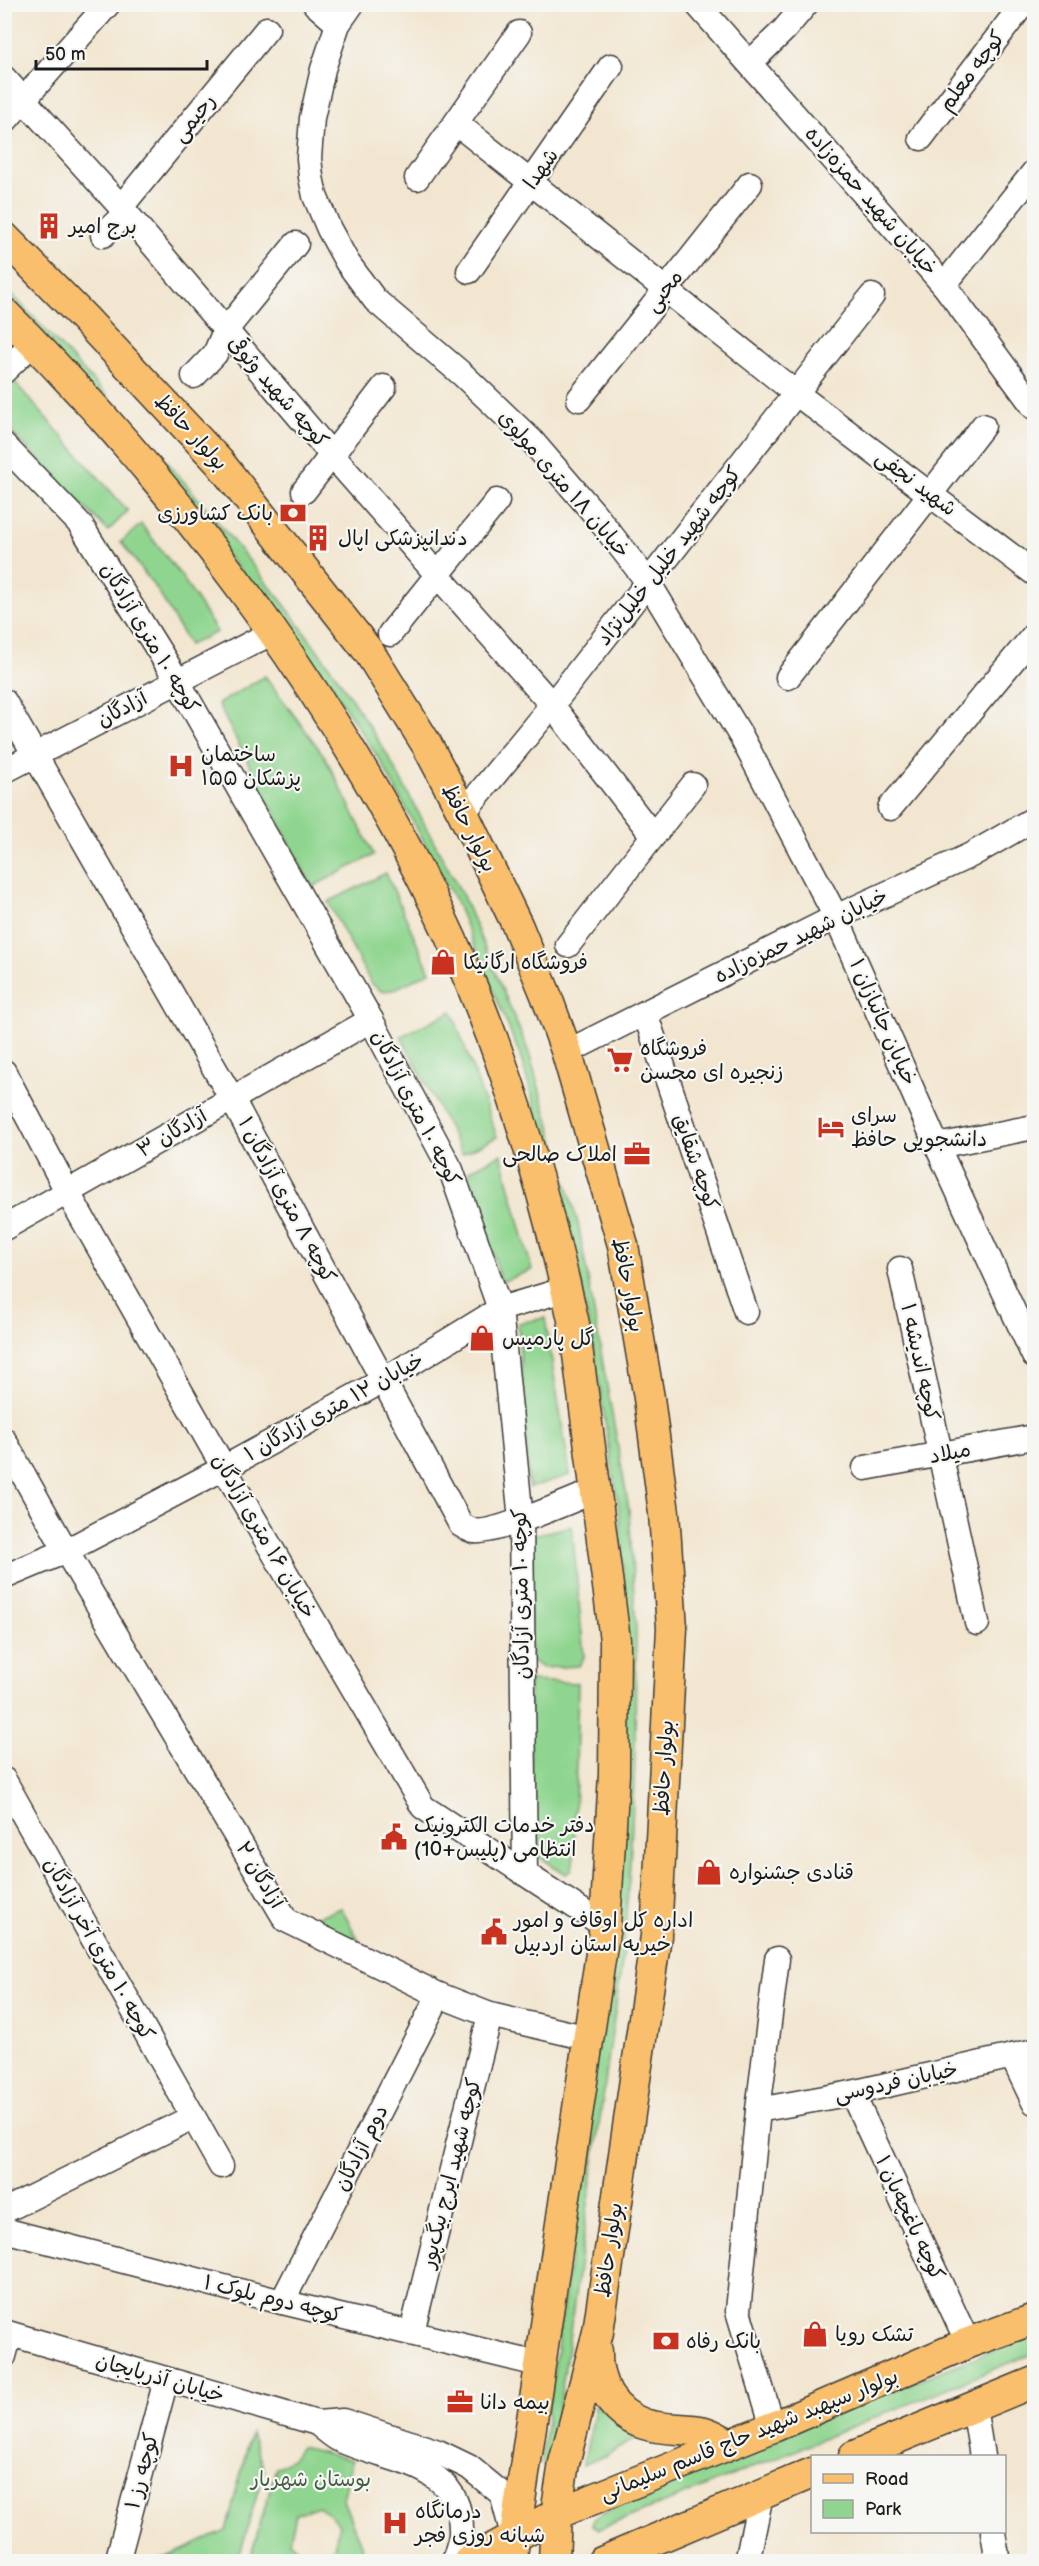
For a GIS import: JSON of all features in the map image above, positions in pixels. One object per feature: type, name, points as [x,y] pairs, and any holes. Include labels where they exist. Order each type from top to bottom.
[{"type":"main road","name":"بولوار حافظ","points":[[4,237],[84,318],[220,463],[369,652],[427,745],[518,927],[566,1050],[622,1245],[652,1421],[664,1513],[672,1628],[656,1936],[598,2332],[564,2463],[556,2514],[554,2562]]},
{"type":"main road","points":[[4,313],[34,342],[121,438],[273,632],[332,719],[398,833],[462,963],[526,1133],[546,1202],[567,1289],[597,1491],[615,1640],[614,1774],[605,1926],[542,2365],[512,2549]]},
{"type":"main road","name":"بولوار سپهبد شهید حاج قاسم سلیمانی","points":[[468,2562],[512,2549],[556,2514],[773,2427],[968,2343],[1035,2319]]},
{"type":"main road","points":[[598,2332],[597,2364],[602,2388],[620,2410],[644,2424],[703,2431],[730,2444]]},
{"type":"main road","points":[[859,2455],[1035,2382]]},
{"type":"main road","points":[[602,2562],[811,2475]]},
{"type":"street","points":[[4,122],[108,4]]},
{"type":"street","points":[[315,4],[338,24]]},
{"type":"street","name":"خیابان ۱۸ متری مولوی","points":[[352,4],[338,24],[323,69],[312,118],[309,158],[315,196],[329,230],[347,262],[375,300],[463,375],[532,441],[594,513],[648,582],[741,736],[836,917]]},
{"type":"street","name":"خیابان شهید حمزه‌زاده","points":[[697,4],[944,285],[1035,407]]},
{"type":"street","points":[[750,63],[784,30],[806,4]]},
{"type":"street","name":"کوچه معلم","points":[[921,138],[1023,4]]},
{"type":"street","name":"رحیمی","points":[[103,235],[267,29]]},
{"type":"street","points":[[417,178],[519,33]]},
{"type":"street","name":"شهدا","points":[[469,271],[611,66]]},
{"type":"street","name":"کوچه شهید وثوقی","points":[[4,78],[124,210],[332,455],[552,705],[653,836]]},
{"type":"street","name":"شهید نجفی","points":[[456,123],[798,394],[1035,573]]},
{"type":"street","points":[[944,285],[1035,172]]},
{"type":"street","name":"محبی","points":[[579,399],[750,184]]},
{"type":"street","points":[[194,376],[215,354],[225,331],[296,244]]},
{"type":"street","name":"کوچه شهید خلیل خلیل‌نژاد","points":[[463,813],[552,705],[798,394],[872,296]]},
{"type":"street","points":[[4,371],[34,342]]},
{"type":"street","points":[[304,491],[384,387]]},
{"type":"street","points":[[788,677],[983,426]]},
{"type":"street","name":"کوچه ۱۰ متری آزادگان","points":[[4,446],[80,524],[177,680],[371,1020],[451,1170],[500,1309],[521,1520],[525,1873]]},
{"type":"street","points":[[390,634],[497,501]]},
{"type":"street","name":"آزادگان","points":[[4,771],[273,632]]},
{"type":"street","points":[[890,808],[1035,635]]},
{"type":"street","name":"کوچه ۸ متری آزادگان ۱","points":[[4,701],[232,1099],[461,1525],[476,1532],[521,1520],[597,1491]]},
{"type":"street","points":[[568,945],[693,785]]},
{"type":"street","name":"خیابان شهید حمزه‌زاده","points":[[566,1050],[577,1047],[836,917],[971,855],[1035,819]]},
{"type":"street","name":"خیابان جانبازان ۱","points":[[836,917],[1035,1356]]},
{"type":"street","name":"کوچه شقایق","points":[[645,1013],[746,1312]]},
{"type":"street","name":"آزادگان ۳","points":[[4,1228],[371,1020]]},
{"type":"street","name":"خیابان ۱۶ متری آزادگان","points":[[4,1072],[68,1193],[224,1468],[423,1807],[605,1926]]},
{"type":"street","points":[[938,1146],[1035,1127]]},
{"type":"street","name":"کوچه اندیشه ۱","points":[[900,1269],[977,1623]]},
{"type":"street","name":"خیابان ۱۲ متری آزادگان ۱","points":[[4,1577],[66,1551],[224,1468],[384,1380],[500,1309],[567,1289]]},
{"type":"street","name":"میلاد","points":[[865,1468],[1035,1437]]},
{"type":"street","name":"آزادگان ۲","points":[[4,1440],[66,1551],[286,1920],[439,1995],[490,2015],[588,2038]]},
{"type":"street","name":"کوچه ۱۰ متری آخر آزادگان","points":[[4,1780],[221,2166]]},
{"type":"street","points":[[773,2427],[738,2311],[758,2110],[777,1959]]},
{"type":"street","name":"دوم آزادگان","points":[[282,2302],[439,1995]]},
{"type":"street","name":"کوچه شهید ایرج بیگ‌پور","points":[[412,2332],[490,2015]]},
{"type":"street","points":[[1023,2054],[1035,2102]]},
{"type":"street","name":"خیابان فردوسی","points":[[758,2110],[852,2093],[1023,2054]]},
{"type":"street","name":"کوچه باغچه‌بان ١","points":[[852,2093],[968,2343]]},
{"type":"street","points":[[4,2211],[193,2117]]},
{"type":"street","name":"کوچه دوم بلوک ۱","points":[[4,2230],[282,2302],[542,2365]]},
{"type":"street","name":"خیابان آذربایجان","points":[[6,2341],[166,2380],[316,2422],[343,2421],[438,2452],[469,2468],[502,2494],[512,2549]]},
{"type":"street","name":"کوچه رز ۱","points":[[117,2562],[166,2380]]},
{"type":"street","points":[[974,2407],[982,2455]]},
{"type":"street","name":"خیابان آذربایجان","points":[[316,2422],[337,2439],[418,2466],[435,2475],[451,2493],[458,2512],[461,2535],[454,2562]]},
{"type":"street","points":[[747,2562],[761,2495]]},
{"type":"street","points":[[993,2533],[998,2562]]},
{"type":"green space","points":[[4,286],[154,446],[216,520],[284,604],[338,678],[388,756],[463,896],[528,1050],[578,1223],[629,1509],[636,1627],[635,1761],[623,1955],[553,2452],[547,2466],[542,2464],[542,2453],[584,2162],[627,1629],[619,1511],[595,1357],[570,1227],[520,1055],[456,902],[381,762],[330,684],[277,613],[5,303]]},
{"type":"green space","points":[[11,378],[128,511],[108,531],[5,425],[5,385]]},
{"type":"green space","points":[[141,524],[182,577],[217,632],[189,645],[158,591],[121,542]]},
{"type":"green space","points":[[265,676],[325,757],[374,855],[312,887],[218,704]]},
{"type":"green space","points":[[386,873],[430,972],[393,990],[381,991],[371,983],[328,902]]},
{"type":"green space","points":[[452,1011],[497,1137],[462,1154],[401,1036]]},
{"type":"green space","points":[[501,1154],[532,1270],[501,1282],[469,1171]]},
{"type":"green space","points":[[545,1318],[570,1475],[529,1488],[518,1323]]},
{"type":"green space","points":[[572,1526],[584,1657],[579,1666],[542,1668],[531,1660],[529,1536]]},
{"type":"green space","points":[[529,1681],[578,1683],[574,1857],[572,1869],[566,1874],[532,1852]]},
{"type":"green space","points":[[341,1908],[359,1941],[310,1919]]},
{"type":"green space","points":[[1034,2334],[1034,2353],[610,2525],[598,2529],[592,2525],[594,2519],[610,2509],[821,2419]]},
{"type":"green space","points":[[596,2404],[640,2436],[607,2455],[583,2465]]},
{"type":"green space","name":"بوستان شهریار","points":[[251,2433],[264,2469],[241,2551],[219,2561],[158,2561],[226,2531]]},
{"type":"green space","name":"بوستان شهریار","points":[[301,2447],[352,2460],[343,2500],[364,2552],[343,2561],[245,2561],[250,2559],[276,2468],[293,2458]],"holes":[[[319,2506],[339,2524],[334,2549],[309,2558],[290,2541],[296,2514]]]},
{"type":"place","name":"برج امیر","points":[[49,226]]},
{"type":"place","name":"بانک کشاورزی","points":[[293,513]]},
{"type":"place","name":"دندانپزشکی اپال","points":[[318,538]]},
{"type":"place","name":"ساختمان پزشکان ۱۵۵","points":[[181,766]]},
{"type":"place","name":"فروشگاه ارگانیکا","points":[[443,962]]},
{"type":"place","name":"فروشگاه زنجیره ای محسن","points":[[620,1060]]},
{"type":"place","name":"سرای دانشجویی حافظ","points":[[831,1127]]},
{"type":"place","name":"املاک صالحی","points":[[637,1154]]},
{"type":"place","name":"گل پارمیس","points":[[482,1338]]},
{"type":"place","name":"دفتر خدمات الکترونیک انتظامی (پلیس+10)","points":[[394,1837]]},
{"type":"place","name":"قنادی جشنواره","points":[[709,1872]]},
{"type":"place","name":"اداره کل اوقاف و امور خیریه استان اردبیل","points":[[494,1932]]},
{"type":"place","name":"تشک رویا","points":[[815,2334]]},
{"type":"place","name":"بانک رفاه","points":[[666,2341]]},
{"type":"place","name":"بیمه دانا","points":[[460,2402]]},
{"type":"place","name":"درمانگاه شبانه روزی فجر","points":[[395,2523]]}]
